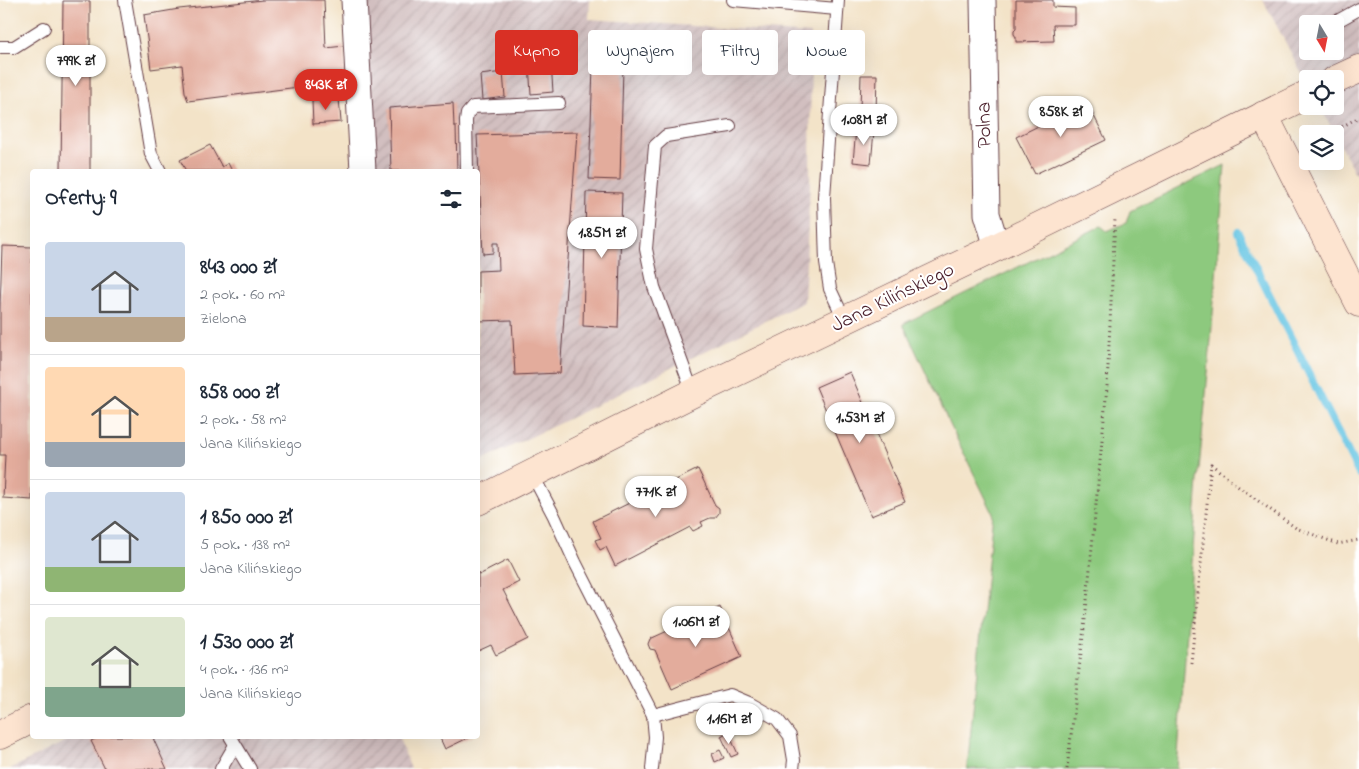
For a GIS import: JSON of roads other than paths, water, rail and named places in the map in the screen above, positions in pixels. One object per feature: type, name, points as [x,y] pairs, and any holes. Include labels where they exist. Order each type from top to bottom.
[{"type":"street","points":[[354,0],[364,169]]},
{"type":"street","name":"Polna","points":[[983,0],[987,214],[997,248]]},
{"type":"street","points":[[1344,76],[1359,68]]},
{"type":"street","name":"Jana Kilińskiego","points":[[480,500],[693,393],[997,248],[1299,98]]},
{"type":"street","points":[[1264,116],[1359,303]]},
{"type":"street","points":[[0,735],[30,720]]},
{"type":"lane","points":[[125,0],[151,154],[159,169]]},
{"type":"lane","points":[[733,0],[837,5],[824,197],[826,263],[830,289],[845,320]]},
{"type":"lane","points":[[1344,17],[1359,9]]},
{"type":"lane","points":[[0,47],[14,47],[44,28]]},
{"type":"lane","points":[[467,169],[466,121],[467,114],[473,107],[559,103]]},
{"type":"lane","points":[[693,393],[654,287],[646,249],[655,146],[666,136],[730,126]]},
{"type":"lane","points":[[532,474],[653,715],[655,737],[652,769]]},
{"type":"lane","points":[[653,715],[730,695],[749,703],[776,719],[790,736],[794,760],[793,769]]},
{"type":"lane","points":[[221,769],[232,741]]},
{"type":"lane","points":[[232,741],[250,769]]},
{"type":"waterway","points":[[1238,232],[1359,474]]}]
